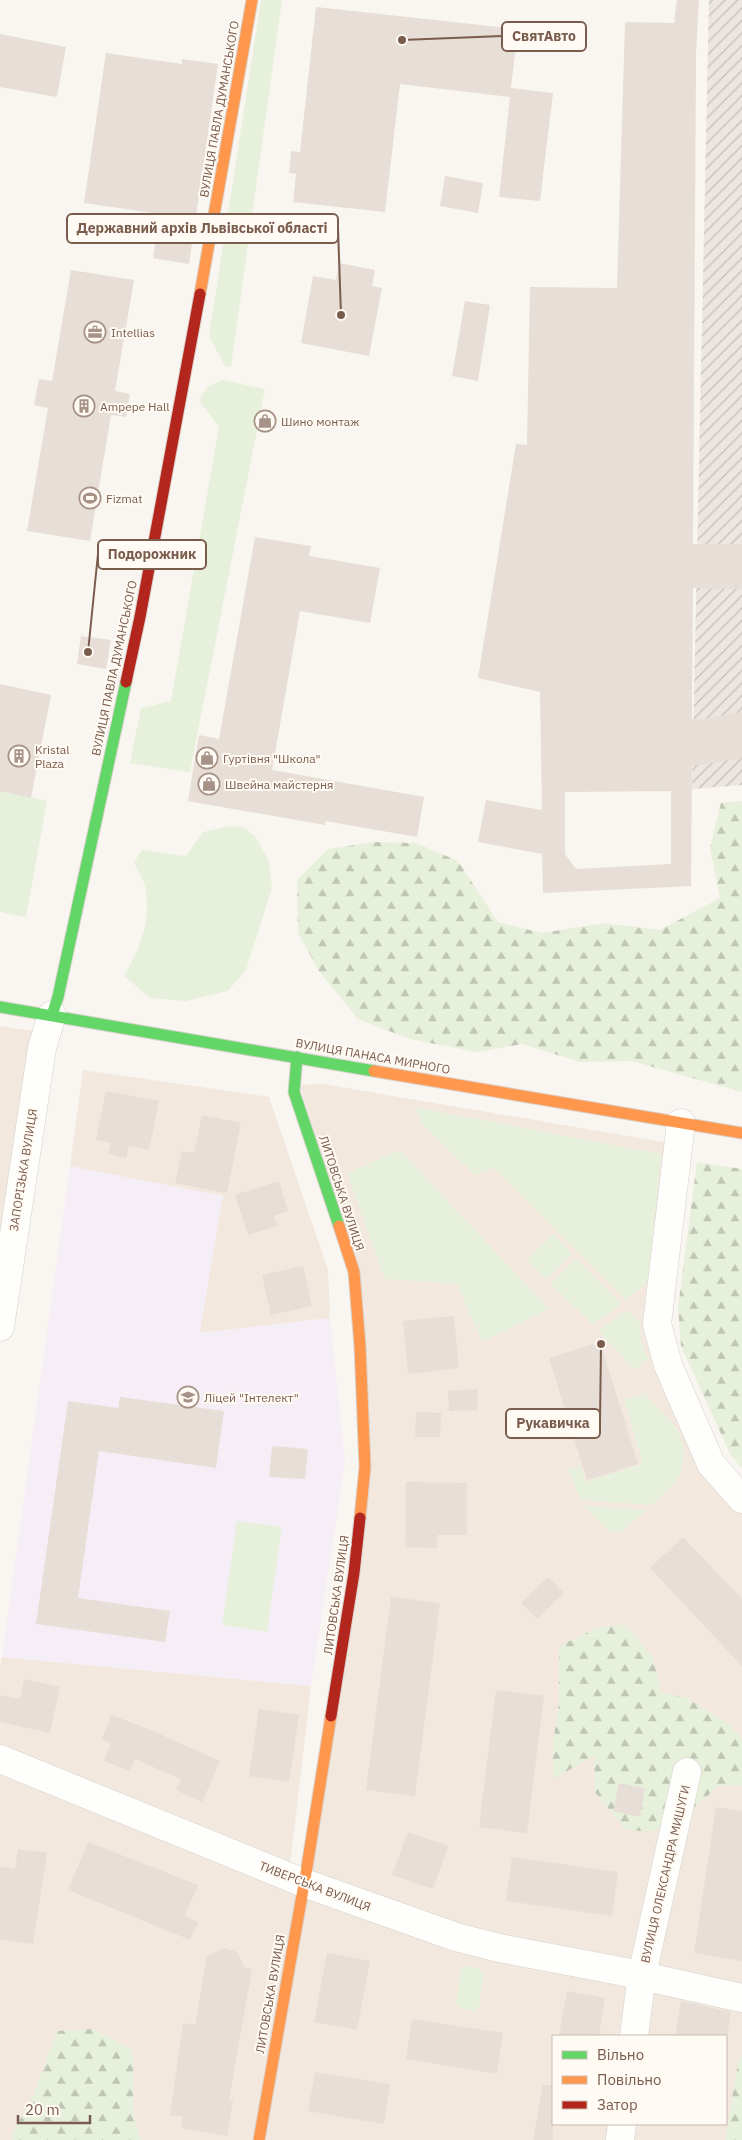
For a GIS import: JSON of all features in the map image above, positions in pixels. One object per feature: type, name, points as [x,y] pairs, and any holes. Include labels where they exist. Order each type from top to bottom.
[{"type":"street","name":"ВУЛИЦЯ ПАВЛА ДУМАНСЬКОГО","points":[[52,1016],[58,997],[140,617],[187,370],[252,0]]},
{"type":"street","name":"ВУЛИЦЯ ПАНАСА МИРНОГО","points":[[0,1007],[742,1133]]},
{"type":"street","name":"ЗАПОРІЗЬКА ВУЛИЦЯ","points":[[0,1327],[42,1048],[52,1016]]},
{"type":"street","name":"ЛИТОВСЬКА ВУЛИЦЯ","points":[[258,2140],[304,1883],[354,1573],[365,1467],[360,1346],[354,1272],[294,1092],[297,1057]]},
{"type":"street","points":[[681,1123],[657,1324],[668,1365],[711,1464],[742,1500]]},
{"type":"street","name":"ТИВЕРСЬКА ВУЛИЦЯ","points":[[0,1759],[304,1883],[456,1937],[507,1950],[642,1975]]},
{"type":"street","name":"ВУЛИЦЯ ОЛЕКСАНДРА МИШУГИ","points":[[634,2035],[642,1975],[688,1772]]},
{"type":"street","name":"ВУЛИЦЯ ОЛЕКСАНДРА МИШУГИ","points":[[642,1975],[742,1998]]},
{"type":"street","points":[[620,2140],[622,2125]]},
{"type":"shaded area","points":[[709,0],[742,0],[742,785],[692,789]]},
{"type":"shaded area","points":[[0,1026],[33,1031],[0,1254]]},
{"type":"shaded area","points":[[83,1070],[269,1097],[328,1270],[330,1318],[200,1333],[70,1166]]},
{"type":"shaded area","points":[[323,1084],[669,1143],[649,1330],[742,1512],[742,2140],[626,2140],[628,2125],[727,2125],[727,2035],[640,2035],[648,1970],[487,1939],[309,1877],[371,1470],[363,1300],[300,1085]]},
{"type":"shaded area","name":"Ліцей \"Інтелект\"","points":[[70,1166],[223,1196],[200,1333],[330,1318],[345,1462],[311,1686],[2,1657]]},
{"type":"shaded area","points":[[2,1657],[311,1686],[290,1866],[0,1750],[0,1666]]},
{"type":"shaded area","points":[[0,1775],[460,1946],[637,1981],[629,2035],[552,2035],[552,2125],[616,2125],[613,2140],[0,2140]]},
{"type":"green space","points":[[261,0],[282,0],[231,367],[225,366],[209,336]]},
{"type":"green space","points":[[223,380],[265,389],[190,772],[130,763],[141,708],[171,701],[219,427],[199,401],[208,387]]},
{"type":"green space","points":[[0,791],[47,801],[26,917],[0,912]]},
{"type":"green space","points":[[742,801],[742,1092],[632,1061],[580,1062],[522,1044],[476,1052],[410,1039],[358,1019],[319,971],[298,933],[297,880],[328,849],[374,842],[416,843],[458,861],[498,922],[542,933],[605,923],[660,930],[720,898],[710,848],[721,803]]},
{"type":"green space","points":[[230,826],[244,827],[255,836],[269,861],[272,888],[246,970],[228,991],[186,1001],[150,998],[124,976],[139,946],[147,914],[143,880],[134,862],[142,850],[186,856],[203,832]]},
{"type":"green space","points":[[414,1107],[661,1154],[648,1283],[626,1300],[494,1168],[475,1175],[424,1127]]},
{"type":"green space","points":[[400,1150],[549,1309],[482,1342],[457,1284],[385,1279],[347,1173]]},
{"type":"green space","points":[[697,1162],[742,1169],[742,1468],[731,1456],[681,1346],[678,1308]]},
{"type":"green space","points":[[554,1234],[572,1254],[546,1279],[527,1259]]},
{"type":"green space","points":[[576,1259],[621,1304],[593,1325],[550,1283]]},
{"type":"green space","points":[[627,1310],[640,1322],[641,1342],[648,1360],[634,1370],[598,1330]]},
{"type":"green space","points":[[644,1393],[676,1427],[684,1447],[682,1470],[677,1480],[652,1505],[581,1500],[568,1470],[581,1466],[586,1482],[643,1464],[624,1400]]},
{"type":"green space","points":[[584,1506],[646,1510],[621,1532],[610,1532]]},
{"type":"green space","points":[[237,1521],[282,1527],[267,1632],[222,1625]]},
{"type":"green space","points":[[625,1624],[653,1658],[661,1692],[687,1698],[731,1726],[742,1739],[742,1786],[717,1786],[687,1813],[668,1825],[652,1831],[625,1829],[595,1792],[594,1756],[553,1779],[553,1743],[559,1703],[559,1646],[597,1628]]},
{"type":"green space","points":[[466,1966],[479,1968],[484,1973],[479,2007],[474,2011],[460,2008],[456,2003],[461,1969]]},
{"type":"green space","points":[[93,2029],[133,2050],[133,2111],[141,2140],[12,2140],[11,2136],[33,2096],[57,2031]]},
{"type":"green space","points":[[742,2053],[742,2140],[725,2140],[738,2063]]},
{"type":"building","points":[[677,0],[699,0],[696,54],[693,544],[742,544],[742,589],[693,588],[692,721],[742,712],[742,758],[692,766],[691,886],[543,893],[542,854],[478,842],[486,800],[542,810],[540,692],[478,678],[516,444],[527,445],[530,287],[617,288],[625,22],[674,23]],"holes":[[[671,791],[671,864],[576,869],[565,854],[565,792]]]},
{"type":"building","points":[[316,7],[518,29],[511,88],[553,93],[540,201],[499,197],[510,97],[400,84],[385,212],[293,202],[296,174],[289,173],[291,151],[300,152]]},
{"type":"building","points":[[0,34],[66,47],[57,97],[0,87]]},
{"type":"building","points":[[106,53],[182,64],[182,59],[218,64],[189,264],[153,258],[160,214],[84,203]]},
{"type":"building","points":[[445,176],[483,183],[478,213],[440,206]]},
{"type":"building","points":[[339,263],[375,270],[372,286],[382,288],[369,356],[301,343],[313,276],[336,280]]},
{"type":"building","name":"Ampepe Hall","points":[[71,270],[134,280],[115,391],[130,394],[126,417],[111,415],[90,541],[27,531],[48,408],[34,405],[39,379],[52,381]]},
{"type":"building","points":[[465,301],[490,305],[478,381],[452,376]]},
{"type":"building","points":[[255,537],[311,546],[309,556],[380,568],[370,623],[300,611],[272,770],[424,797],[417,837],[325,821],[325,825],[188,801],[199,735],[219,739]]},
{"type":"building","points":[[81,636],[111,640],[106,669],[77,664]]},
{"type":"building","name":"Kristal Plaza","points":[[0,684],[51,695],[31,798],[0,791]]},
{"type":"building","points":[[106,1091],[159,1101],[149,1150],[129,1146],[126,1158],[108,1154],[111,1143],[96,1140]]},
{"type":"building","points":[[202,1115],[241,1123],[227,1193],[175,1183],[182,1151],[194,1153]]},
{"type":"building","points":[[279,1181],[288,1211],[274,1216],[277,1226],[248,1235],[235,1195]]},
{"type":"building","points":[[303,1266],[312,1306],[271,1315],[262,1275]]},
{"type":"building","points":[[454,1316],[459,1368],[408,1374],[403,1321]]},
{"type":"building","points":[[600,1342],[638,1464],[587,1480],[549,1358]]},
{"type":"building","points":[[477,1389],[478,1410],[449,1411],[448,1391]]},
{"type":"building","points":[[120,1397],[224,1411],[216,1468],[99,1451],[78,1598],[170,1611],[165,1642],[36,1624],[68,1401],[118,1408]]},
{"type":"building","points":[[416,1412],[441,1413],[440,1437],[415,1437]]},
{"type":"building","points":[[272,1446],[308,1449],[305,1479],[269,1477]]},
{"type":"building","points":[[406,1482],[467,1483],[467,1535],[437,1535],[437,1548],[405,1547]]},
{"type":"building","points":[[683,1537],[742,1599],[742,1666],[650,1568]]},
{"type":"building","points":[[548,1577],[564,1593],[537,1619],[521,1603]]},
{"type":"building","points":[[391,1597],[440,1603],[415,1796],[366,1790]]},
{"type":"building","points":[[24,1679],[60,1687],[50,1733],[0,1722],[0,1695],[20,1699]]},
{"type":"building","points":[[496,1690],[544,1696],[527,1833],[479,1827]]},
{"type":"building","points":[[259,1709],[299,1715],[289,1782],[249,1776]]},
{"type":"building","points":[[111,1715],[146,1728],[220,1761],[202,1802],[176,1790],[181,1779],[135,1759],[130,1771],[104,1761],[111,1743],[102,1739]]},
{"type":"building","points":[[619,1783],[645,1788],[640,1817],[613,1811]]},
{"type":"building","points":[[716,1807],[742,1811],[742,1961],[694,1953]]},
{"type":"building","points":[[408,1832],[448,1846],[433,1889],[392,1875]]},
{"type":"building","points":[[88,1842],[198,1885],[185,1916],[198,1922],[190,1940],[68,1890]]},
{"type":"building","points":[[18,1849],[47,1853],[33,1944],[0,1939],[0,1867],[15,1869]]},
{"type":"building","points":[[512,1857],[618,1872],[612,1916],[506,1901]]},
{"type":"building","points":[[224,1948],[237,1952],[244,1967],[252,1969],[229,2100],[233,2100],[227,2136],[181,2128],[183,2117],[170,2115],[183,2023],[195,2025],[207,1956]]},
{"type":"building","points":[[327,1953],[370,1961],[357,2030],[314,2022]]},
{"type":"building","points":[[567,1991],[605,1998],[599,2035],[559,2035]]},
{"type":"building","points":[[681,2001],[731,2012],[727,2036],[675,2035]]},
{"type":"building","points":[[412,2019],[503,2033],[497,2074],[406,2059]]},
{"type":"building","points":[[315,2072],[390,2084],[384,2124],[308,2111]]},
{"type":"building","points":[[543,2085],[552,2085],[553,2140],[533,2140]]},
{"type":"traffic: fast","points":[[52,1015],[58,997],[126,682]]},
{"type":"traffic: fast","points":[[0,1007],[374,1071]]},
{"type":"traffic: fast","points":[[297,1057],[294,1092],[339,1226]]},
{"type":"traffic: slow","points":[[200,294],[252,0]]},
{"type":"traffic: slow","points":[[374,1071],[742,1133]]},
{"type":"traffic: slow","points":[[339,1226],[354,1272],[360,1346],[365,1467],[360,1518]]},
{"type":"traffic: slow","points":[[259,2140],[307,1867],[331,1716]]},
{"type":"traffic: jam","points":[[126,682],[140,617],[200,294]]},
{"type":"traffic: jam","points":[[331,1716],[354,1573],[360,1518]]},
{"type":"place","name":"СвятАвто","points":[[402,40]]},
{"type":"place","name":"Державний архів Львівської області","points":[[341,315]]},
{"type":"place","name":"Intellias","points":[[95,332]]},
{"type":"place","name":"Ampepe Hall","points":[[84,406]]},
{"type":"place","name":"Шино монтаж","points":[[265,421]]},
{"type":"place","name":"Fizmat","points":[[90,498]]},
{"type":"place","name":"Подорожник","points":[[88,652]]},
{"type":"place","name":"Kristal Plaza","points":[[19,756]]},
{"type":"place","name":"Гуртівня \"Школа\"","points":[[207,758]]},
{"type":"place","name":"Швейна майстерня","points":[[209,784]]},
{"type":"place","name":"Рукавичка","points":[[601,1344]]},
{"type":"place","name":"Ліцей \"Інтелект\"","points":[[188,1397]]}]
